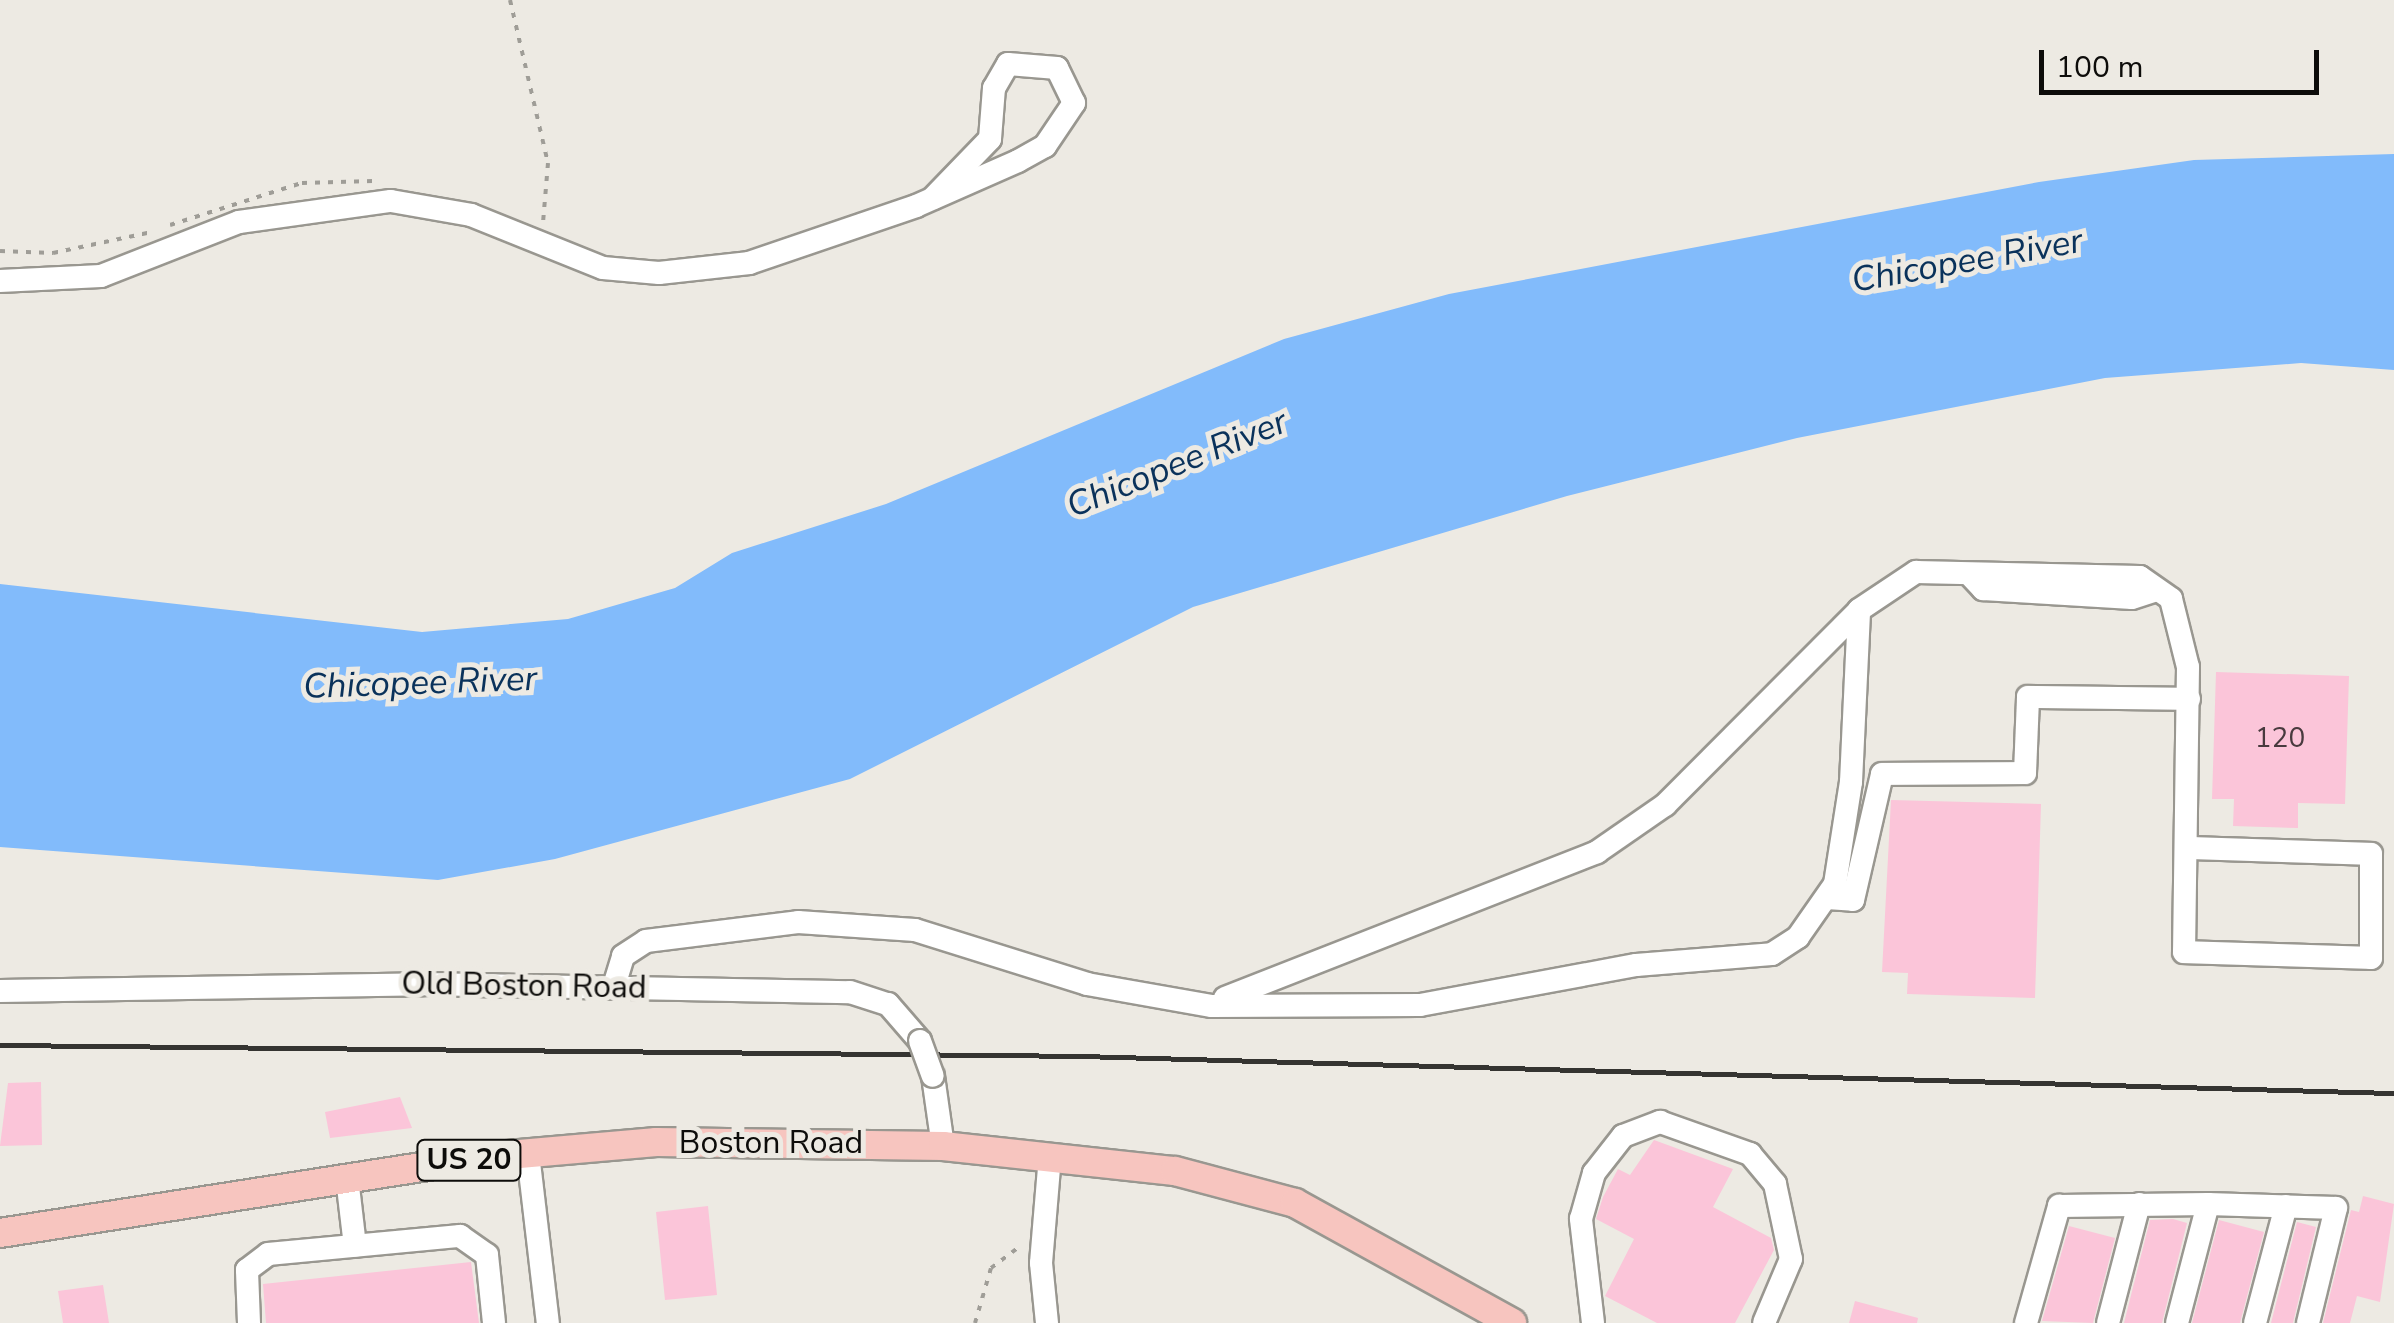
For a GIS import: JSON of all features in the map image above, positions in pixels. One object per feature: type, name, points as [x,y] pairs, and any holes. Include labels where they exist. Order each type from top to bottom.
[{"type":"main road","name":"Boston Road","points":[[0,1233],[348,1178],[656,1142],[943,1146],[1175,1171],[1295,1203],[1512,1323]]},
{"type":"street","points":[[0,281],[137,268],[239,222],[332,204],[428,205],[603,268],[711,269],[800,249],[934,198],[1058,138],[1074,103],[1057,68],[1008,64],[994,88],[990,139],[934,198]]},
{"type":"street","points":[[1197,1004],[1309,968],[1608,845],[1695,778],[1859,610],[1916,572],[1969,574],[1980,567],[2140,577],[2156,590],[2178,610],[2189,699],[2186,848],[2184,952],[2371,958],[2371,854],[2186,848]]},
{"type":"street","points":[[614,986],[623,956],[646,941],[715,926],[834,922],[915,930],[1087,984],[1197,1004],[1420,1005],[1636,965],[1772,954],[1828,898],[1847,820],[1859,610]]},
{"type":"street","points":[[1828,898],[1854,900],[1882,774],[2025,773],[2028,697],[2189,699]]},
{"type":"street","name":"Old Boston Road","points":[[0,991],[614,986],[866,995],[897,1010],[920,1041],[934,1076],[943,1146]]},
{"type":"street","points":[[1598,1320],[1581,1219],[1594,1173],[1624,1136],[1660,1122],[1750,1154],[1775,1184],[1791,1260],[1764,1323]]},
{"type":"street","points":[[528,1154],[548,1323]]},
{"type":"street","points":[[1047,1323],[1042,1233],[1050,1155]]},
{"type":"street","points":[[348,1178],[354,1246]]},
{"type":"street","points":[[2108,1323],[2139,1204]]},
{"type":"street","points":[[2026,1323],[2059,1206],[2139,1204],[2336,1208],[2308,1323]]},
{"type":"street","points":[[2177,1323],[2208,1204]]},
{"type":"street","points":[[2255,1323],[2286,1206]]},
{"type":"street","points":[[249,1323],[244,1280],[256,1260],[354,1246],[472,1239],[487,1255],[494,1323]]},
{"type":"path","points":[[510,0],[548,164],[536,241]]},
{"type":"path","points":[[975,1323],[992,1268],[1042,1233]]},
{"type":"water","name":"Chicopee River","points":[[2394,154],[2394,370],[2301,363],[2105,378],[1797,438],[1567,496],[1193,607],[850,779],[555,859],[438,880],[0,847],[0,584],[422,632],[568,619],[675,588],[732,553],[886,504],[1284,339],[1449,294],[2039,182],[2194,160]]},
{"type":"building","points":[[2216,672],[2349,676],[2345,804],[2298,803],[2298,828],[2233,826],[2234,799],[2212,799]]},
{"type":"building","points":[[1891,800],[2041,804],[2035,998],[1907,994],[1908,973],[1882,972]]},
{"type":"building","points":[[41,1082],[42,1145],[0,1146],[8,1083]]},
{"type":"building","points":[[400,1097],[412,1128],[330,1138],[325,1112]]},
{"type":"building","points":[[1654,1140],[1733,1169],[1713,1207],[1771,1238],[1774,1250],[1735,1323],[1657,1323],[1605,1296],[1634,1239],[1596,1219],[1618,1169],[1630,1175]]},
{"type":"building","points":[[2363,1196],[2394,1204],[2380,1302],[2357,1296],[2350,1323],[2323,1323],[2351,1210],[2359,1212]]},
{"type":"building","points":[[708,1206],[717,1295],[665,1300],[656,1212]]},
{"type":"building","points":[[2150,1220],[2187,1223],[2162,1323],[2124,1323]]},
{"type":"building","points":[[2219,1220],[2264,1232],[2240,1323],[2192,1323]]},
{"type":"building","points":[[2297,1222],[2316,1227],[2293,1323],[2271,1323]]},
{"type":"building","points":[[2069,1226],[2115,1238],[2093,1323],[2042,1321]]},
{"type":"building","points":[[471,1262],[479,1323],[266,1323],[263,1284]]},
{"type":"building","points":[[103,1285],[109,1323],[63,1323],[58,1291]]},
{"type":"building","points":[[1855,1301],[1918,1318],[1917,1323],[1849,1323]]},
{"type":"railway","points":[[0,1045],[1082,1056],[2394,1093]]}]
